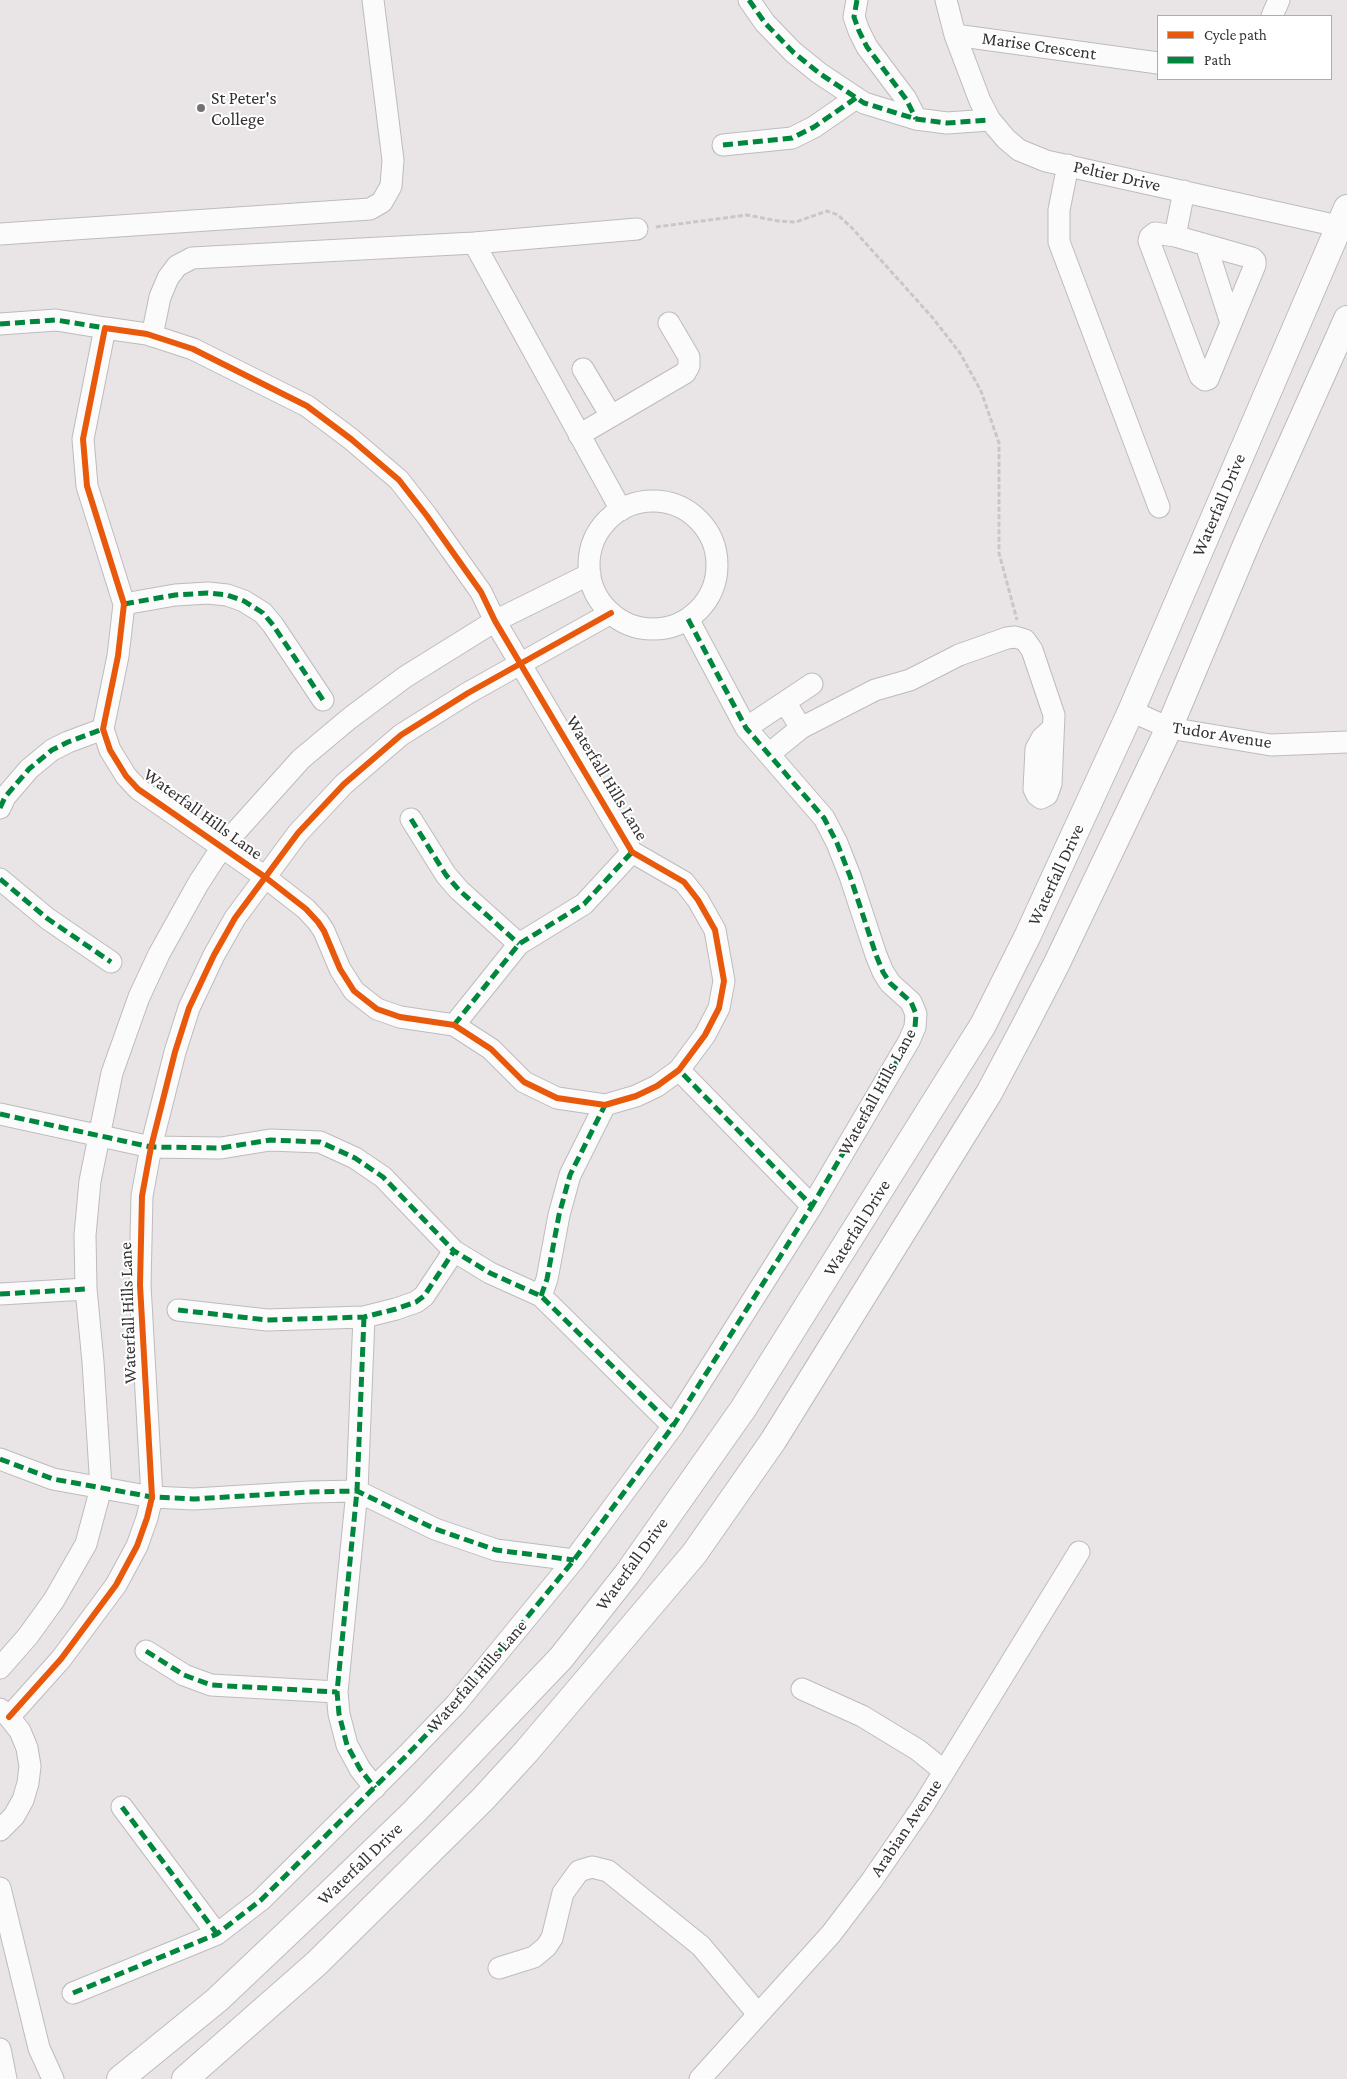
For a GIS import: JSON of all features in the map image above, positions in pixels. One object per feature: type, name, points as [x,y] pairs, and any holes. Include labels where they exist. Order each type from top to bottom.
[{"type":"main road","name":"Waterfall Drive","points":[[120,2079],[217,2000],[414,1812],[561,1658],[627,1574],[744,1409],[983,1025],[1028,935],[1131,711],[1344,221]]},
{"type":"main road","name":"Waterfall Drive","points":[[185,2079],[317,1963],[483,1799],[526,1752],[694,1554],[773,1441],[989,1093],[1056,966],[1168,728],[1249,538],[1347,319]]},
{"type":"street","points":[[0,234],[370,209],[382,202],[391,186],[393,160],[373,0]]},
{"type":"street","points":[[749,0],[765,23],[793,52],[819,74],[864,103],[916,119],[947,123],[990,120]]},
{"type":"street","points":[[857,0],[854,17],[863,39],[871,53],[894,80],[916,119]]},
{"type":"street","points":[[946,0],[955,35]]},
{"type":"street","points":[[1272,15],[1279,0]]},
{"type":"street","name":"Marise Crescent","points":[[955,35],[1157,63]]},
{"type":"street","name":"Peltier Drive","points":[[955,35],[980,101],[990,120],[1006,139],[1019,150],[1046,160],[1184,192],[1344,221]]},
{"type":"street","points":[[722,145],[792,138],[826,119],[856,98]]},
{"type":"street","points":[[1068,165],[1060,210],[1059,242],[1159,507]]},
{"type":"street","points":[[1175,236],[1184,192]]},
{"type":"street","points":[[152,336],[160,297],[168,278],[177,266],[192,258],[474,243],[637,230]]},
{"type":"street","points":[[1155,233],[1175,236],[1206,245],[1252,258],[1255,265],[1208,379],[1205,380],[1200,376],[1149,242],[1150,237],[1155,233]]},
{"type":"street","points":[[474,243],[621,510]]},
{"type":"street","points":[[1206,245],[1231,323]]},
{"type":"street","name":"Waterfall Hills Lane","points":[[0,324],[56,320],[152,336],[193,350],[307,406],[399,480],[428,516],[481,592],[494,621],[632,852],[668,871],[684,882],[698,900],[715,930],[722,961],[724,981],[719,1008],[705,1035],[679,1070],[656,1086],[636,1096],[605,1106],[557,1098],[543,1092],[524,1082],[491,1049],[454,1025],[400,1017],[377,1009],[354,991],[340,970],[324,932],[306,909],[265,877],[138,789],[126,776],[110,750],[103,729]]},
{"type":"street","points":[[579,435],[686,373],[689,366],[688,357],[669,323]]},
{"type":"street","points":[[2,799],[29,769],[52,750],[103,729],[118,656],[124,604],[87,486],[83,439],[86,415],[105,328]]},
{"type":"street","points":[[583,369],[611,416]]},
{"type":"street","points":[[658,501],[680,507],[698,519],[712,538],[717,560],[715,583],[705,603],[688,619],[673,626],[657,629],[640,628],[625,622],[611,613],[597,596],[590,574],[590,551],[599,530],[614,514],[635,503],[658,501]]},
{"type":"street","name":"Waterfall Hills Lane","points":[[0,1668],[28,1636],[54,1600],[86,1544],[101,1488],[86,1289],[85,1235],[90,1181],[112,1073],[139,997],[159,954],[198,884],[222,847],[301,759],[350,718],[405,677],[494,621],[590,574]]},
{"type":"street","points":[[124,604],[175,595],[208,594],[227,595],[244,601],[263,613],[273,625],[322,700]]},
{"type":"street","name":"Waterfall Hills Lane","points":[[5,1713],[61,1659],[126,1570],[137,1546],[152,1497],[140,1285],[142,1196],[151,1147],[172,1061],[189,1008],[214,955],[235,918],[298,833],[344,784],[401,736],[468,694],[611,613]]},
{"type":"street","name":"Waterfall Hills Lane","points":[[73,1993],[217,1934],[261,1900],[375,1788],[456,1704],[574,1560],[672,1426],[812,1206],[909,1041],[915,1027],[916,1014],[911,1002],[890,983],[884,972],[847,868],[824,818],[746,728],[688,619]]},
{"type":"street","points":[[769,754],[801,728],[875,690],[910,680],[959,655],[1007,638],[1025,640],[1032,650],[1054,715],[1054,728]]},
{"type":"street","points":[[746,728],[812,684]]},
{"type":"street","points":[[785,702],[801,728]]},
{"type":"street","name":"Tudor Avenue","points":[[1131,711],[1168,728],[1271,745],[1347,742]]},
{"type":"street","points":[[411,819],[436,861],[459,890],[519,944]]},
{"type":"street","name":"Waterfall Hills Lane","points":[[454,1025],[519,944],[584,904],[632,852]]},
{"type":"street","points":[[0,879],[48,919],[111,962]]},
{"type":"street","points":[[679,1070],[812,1206]]},
{"type":"street","points":[[541,1296],[547,1279],[559,1215],[570,1175],[605,1106]]},
{"type":"street","points":[[0,1114],[98,1137],[151,1147],[221,1148],[270,1140],[320,1142],[355,1158],[383,1176],[454,1251],[490,1273],[541,1296],[672,1426]]},
{"type":"street","points":[[178,1310],[267,1320],[364,1317],[416,1302],[424,1296],[454,1251]]},
{"type":"street","points":[[0,1294],[86,1289]]},
{"type":"street","points":[[364,1317],[357,1491],[337,1692],[339,1714],[347,1745],[360,1769],[375,1788]]},
{"type":"street","points":[[0,1458],[53,1479],[152,1497],[194,1499],[357,1491],[435,1529],[496,1550],[574,1560]]},
{"type":"street","name":"Arabian Avenue","points":[[700,2079],[849,1912],[917,1814],[1079,1552]]},
{"type":"street","points":[[146,1651],[184,1675],[211,1685],[337,1692]]},
{"type":"street","points":[[802,1689],[862,1716],[918,1750],[944,1771]]},
{"type":"street","points":[[0,1831],[14,1816],[23,1800],[30,1766],[27,1748],[20,1731],[5,1713]]},
{"type":"street","points":[[122,1807],[217,1934]]},
{"type":"street","points":[[499,1968],[534,1957],[546,1947],[552,1938],[563,1893],[579,1871],[592,1867],[608,1871],[700,1946],[758,2014]]},
{"type":"street","points":[[0,1888],[37,2041],[53,2079]]},
{"type":"street","points":[[0,2049],[6,2079]]},
{"type":"path","points":[[637,230],[747,215],[778,221],[796,222],[827,211],[838,215],[852,228],[932,317],[960,353],[981,390],[999,443],[999,553],[1016,612],[1020,638]]},
{"type":"marked path","points":[[749,0],[765,23],[793,52],[819,73],[864,103],[916,119],[947,123],[990,120]]},
{"type":"marked path","points":[[857,0],[854,17],[859,31],[867,47],[906,99],[916,119]]},
{"type":"marked path","points":[[723,145],[792,138],[814,127],[856,98]]},
{"type":"marked path","points":[[0,324],[56,320],[105,328]]},
{"type":"marked path","points":[[124,604],[175,595],[208,593],[227,595],[244,601],[263,613],[273,625],[323,700]]},
{"type":"marked path","points":[[688,619],[746,728],[824,818],[837,843],[850,876],[883,972],[890,983],[911,1002],[916,1014],[915,1027],[909,1041],[812,1206]]},
{"type":"marked path","points":[[0,808],[5,797],[29,769],[52,750],[103,729]]},
{"type":"marked path","points":[[411,819],[446,875],[459,890],[519,944]]},
{"type":"marked path","points":[[454,1025],[519,944],[584,904],[632,852]]},
{"type":"marked path","points":[[0,879],[48,919],[111,962]]},
{"type":"marked path","points":[[73,1993],[217,1934],[261,1900],[456,1704],[574,1560],[673,1426],[812,1206],[679,1070]]},
{"type":"marked path","points":[[541,1296],[547,1279],[559,1215],[570,1175],[605,1105]]},
{"type":"marked path","points":[[0,1114],[151,1147],[221,1148],[270,1140],[320,1142],[355,1158],[383,1177],[454,1251]]},
{"type":"marked path","points":[[178,1310],[267,1320],[364,1317],[416,1302],[424,1296],[454,1251],[490,1273],[541,1296],[673,1426]]},
{"type":"marked path","points":[[0,1294],[86,1289]]},
{"type":"marked path","points":[[364,1317],[357,1491],[337,1692],[339,1714],[347,1745],[360,1769],[375,1788]]},
{"type":"marked path","points":[[0,1459],[53,1479],[152,1497],[194,1499],[357,1491],[435,1529],[496,1550],[574,1560]]},
{"type":"marked path","points":[[146,1651],[184,1675],[211,1685],[337,1692]]},
{"type":"marked path","points":[[122,1807],[217,1934]]},
{"type":"cycle path","points":[[105,328],[147,334],[193,349],[307,406],[351,439],[399,480],[427,516],[481,592],[495,621],[632,852],[684,882],[698,900],[715,930],[724,981],[719,1008],[705,1035],[679,1070],[657,1086],[636,1096],[605,1105],[557,1098],[524,1082],[491,1049],[454,1025],[400,1017],[377,1009],[354,991],[340,969],[324,931],[306,909],[265,877],[138,789],[126,776],[110,750],[103,729],[118,656],[124,604],[87,486],[83,439],[105,328]]},
{"type":"cycle path","points":[[9,1717],[61,1659],[116,1585],[137,1546],[147,1518],[152,1497],[140,1285],[142,1196],[151,1147],[175,1052],[189,1008],[214,955],[235,918],[298,833],[344,784],[401,735],[468,693],[611,613]]},
{"type":"place","name":"St Peter's College","points":[[201,108]]}]
